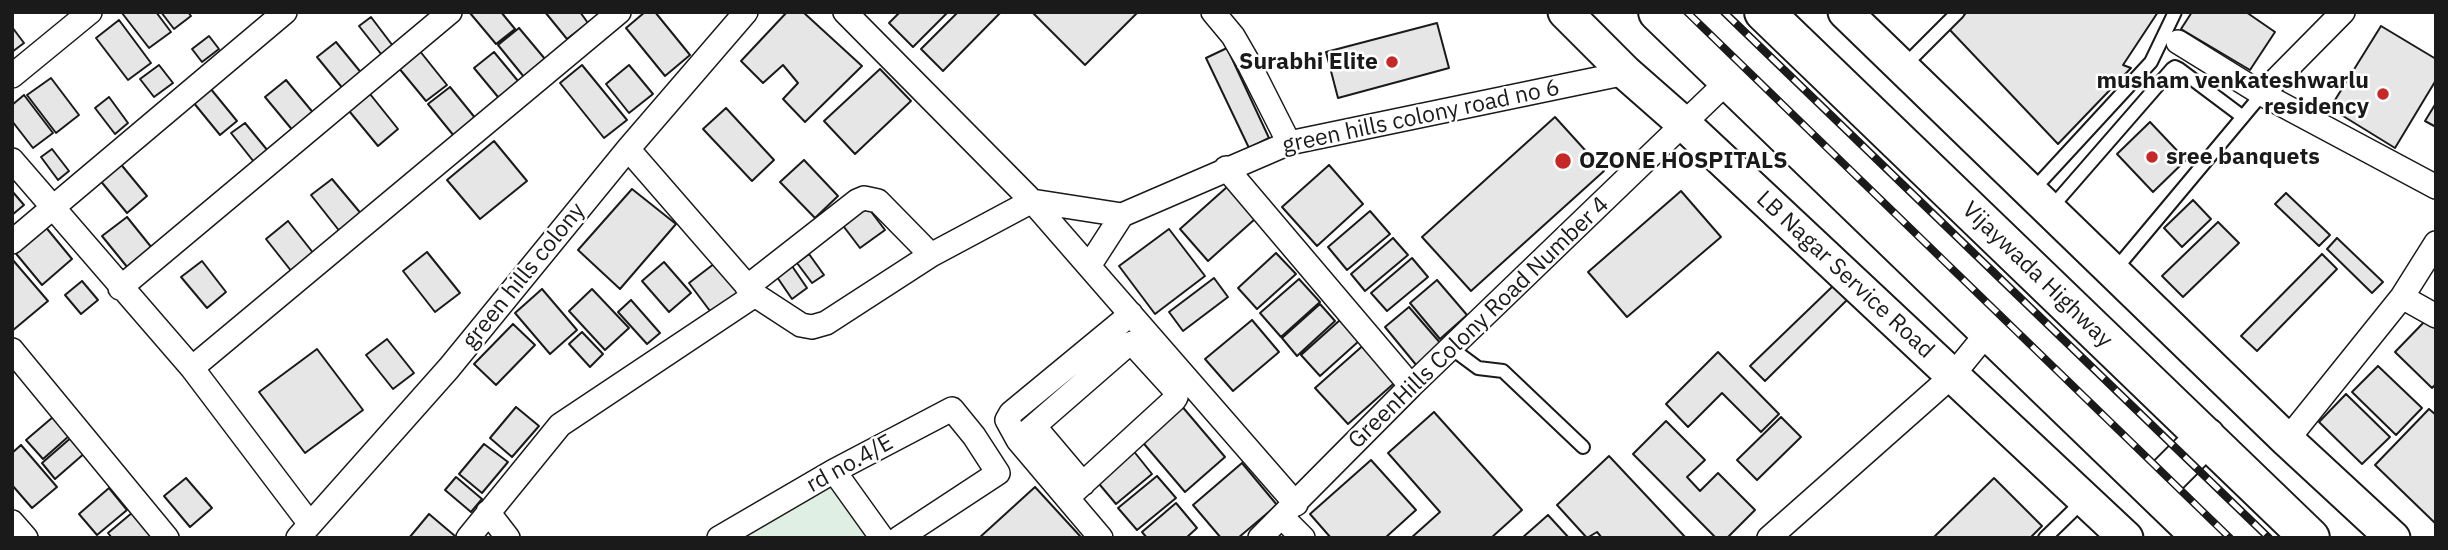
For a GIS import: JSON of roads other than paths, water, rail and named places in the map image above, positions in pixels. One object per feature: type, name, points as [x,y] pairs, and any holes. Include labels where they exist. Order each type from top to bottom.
[{"type":"highway","points":[[1658,12],[2203,538]]},
{"type":"highway","name":"Vijaywada Highway","points":[[1763,12],[2310,538]]},
{"type":"highway","points":[[2154,489],[2206,437]]},
{"type":"street","points":[[12,76],[90,12]]},
{"type":"street","points":[[12,242],[285,12]]},
{"type":"street","points":[[120,288],[450,12]]},
{"type":"street","points":[[192,368],[619,12]]},
{"type":"street","name":"green hills colony","points":[[304,531],[449,368],[628,149],[746,12]]},
{"type":"street","points":[[845,12],[1032,201],[1131,314],[1289,510],[1303,538]]},
{"type":"street","points":[[1213,12],[1233,36],[1289,143]]},
{"type":"street","name":"LB Nagar Service Road","points":[[1565,12],[1626,73],[1684,124],[2126,538]]},
{"type":"street","points":[[1845,12],[2287,440],[2393,538]]},
{"type":"street","points":[[2262,94],[2343,12]]},
{"type":"street","points":[[2172,38],[2262,94],[2436,187]]},
{"type":"street","name":"green hills colony road no 6","points":[[1122,215],[1289,143],[1626,73]]},
{"type":"street","name":"GreenHills Colony Road Number 4","points":[[1260,538],[1411,386],[1729,80]]},
{"type":"street","points":[[628,149],[751,291],[801,325],[812,327],[826,323],[931,255],[1032,201],[1122,215],[1089,266]]},
{"type":"street","points":[[12,160],[192,368],[304,531]]},
{"type":"street","points":[[1226,168],[1411,386]]},
{"type":"street","points":[[468,538],[560,425],[751,291],[857,201],[864,198],[878,201],[931,255]]},
{"type":"street","points":[[2287,440],[2402,297],[2436,243]]},
{"type":"street","points":[[2402,297],[2436,316]]},
{"type":"street","points":[[1101,538],[1053,458],[1007,420],[1011,412],[1131,314]]},
{"type":"street","points":[[1769,538],[1952,376],[1988,332]]},
{"type":"street","points":[[1026,433],[1132,343],[1173,388],[1176,397],[1174,400],[1075,491]]},
{"type":"street","points":[[12,350],[167,538]]},
{"type":"street","name":"rd no.4/E","points":[[719,538],[834,471],[952,409],[974,436],[998,473],[900,538]]},
{"type":"street","points":[[834,471],[882,538]]},
{"type":"street","points":[[488,512],[508,538]]},
{"type":"street","points":[[12,522],[26,538]]},
{"type":"lane","points":[[1903,67],[1958,12]]},
{"type":"lane","points":[[2040,201],[2172,38],[2175,12]]},
{"type":"lane","points":[[2040,201],[2167,71],[2175,67],[2243,117]]},
{"type":"lane","points":[[2113,272],[2262,94]]},
{"type":"lane","points":[[1451,348],[1478,368],[1503,371],[1583,447]]},
{"type":"lane","points":[[2045,538],[2085,500]]},
{"type":"railway","points":[[1687,12],[2230,538]]},
{"type":"railway","points":[[1724,12],[2269,538]]},
{"type":"place","name":"Surabhi Elite","points":[[1392,62]]},
{"type":"place","name":"musham venkateshwarlu residency","points":[[2383,94]]},
{"type":"place","name":"sree banquets","points":[[2152,157]]},
{"type":"place","name":"OZONE HOSPITALS","points":[[1563,161]]}]
